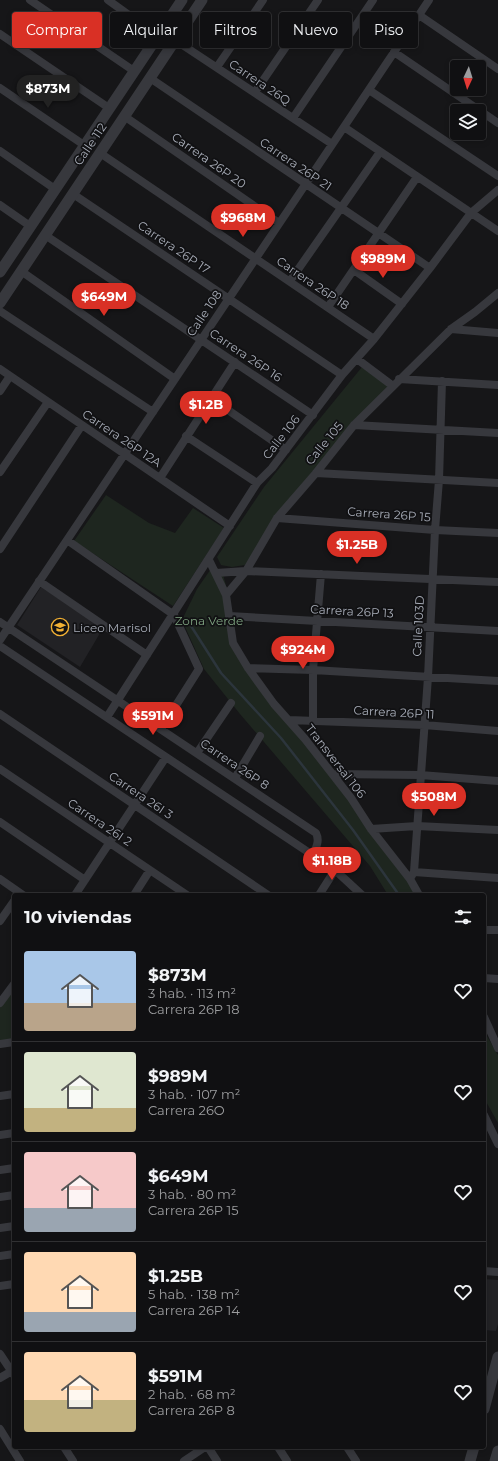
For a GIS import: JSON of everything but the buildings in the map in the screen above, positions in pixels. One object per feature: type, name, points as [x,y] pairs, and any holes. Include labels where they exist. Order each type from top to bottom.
[{"type":"street","points":[[30,0],[134,71]]},
{"type":"street","points":[[109,0],[125,12]]},
{"type":"street","name":"Calle 112","points":[[174,12],[182,0]]},
{"type":"street","name":"Calle 112","points":[[192,15],[202,0]]},
{"type":"street","points":[[217,68],[263,0]]},
{"type":"street","points":[[254,92],[318,0]]},
{"type":"street","points":[[293,118],[373,0]]},
{"type":"street","name":"Calle 108","points":[[418,15],[429,0]]},
{"type":"street","points":[[418,15],[498,69]]},
{"type":"street","points":[[0,34],[110,108]]},
{"type":"street","name":"Calle 112","points":[[2,265],[150,48]]},
{"type":"street","name":"Calle 112","points":[[0,303],[170,48]]},
{"type":"street","name":"Carrera 26Q","points":[[187,48],[332,144]]},
{"type":"street","name":"Calle 108","points":[[0,640],[397,48]]},
{"type":"street","points":[[394,52],[498,123]]},
{"type":"street","name":"Carrera 26P 21","points":[[150,78],[430,268]]},
{"type":"street","points":[[0,88],[84,145]]},
{"type":"street","points":[[369,90],[498,176]]},
{"type":"street","name":"Carrera 26P 20","points":[[124,116],[279,223]]},
{"type":"street","points":[[344,127],[498,231]]},
{"type":"street","points":[[0,151],[55,189]]},
{"type":"street","points":[[290,282],[380,152]]},
{"type":"street","name":"Carrera 26P 18","points":[[100,153],[374,339]]},
{"type":"street","points":[[328,307],[417,176]]},
{"type":"street","name":"Calle 106","points":[[107,717],[174,615],[257,483],[272,468],[342,375],[374,339],[402,304],[470,213],[498,190]]},
{"type":"street","name":"Carrera 26P 17","points":[[73,194],[342,375]]},
{"type":"street","points":[[0,205],[30,226]]},
{"type":"street","name":"Carrera 26P 16","points":[[45,235],[313,414]]},
{"type":"street","points":[[354,270],[402,304]]},
{"type":"street","points":[[21,271],[175,379]]},
{"type":"street","name":"Calle 105","points":[[226,595],[246,571],[277,518],[316,473],[354,424],[451,330],[498,293]]},
{"type":"street","points":[[0,311],[153,412]]},
{"type":"street","points":[[451,330],[498,333]]},
{"type":"street","points":[[356,359],[393,386]]},
{"type":"street","points":[[160,478],[235,362]]},
{"type":"street","name":"Carrera 26P 12A","points":[[0,369],[230,526]]},
{"type":"street","points":[[0,391],[10,376]]},
{"type":"street","points":[[399,379],[498,385]]},
{"type":"street","name":"Calle 103D","points":[[412,876],[428,677],[434,530],[439,480],[442,381]]},
{"type":"street","points":[[212,399],[286,450]]},
{"type":"street","points":[[0,472],[48,402]]},
{"type":"street","points":[[0,549],[82,424]]},
{"type":"street","points":[[354,424],[441,431],[498,433]]},
{"type":"street","points":[[186,436],[257,483]]},
{"type":"street","points":[[316,473],[498,483]]},
{"type":"street","name":"Carrera 26P 15","points":[[277,518],[434,530],[498,533]]},
{"type":"street","points":[[67,540],[174,615],[200,669],[161,729]]},
{"type":"street","points":[[209,560],[226,595],[229,616]]},
{"type":"street","points":[[216,573],[246,571],[498,582]]},
{"type":"street","points":[[313,720],[313,670],[320,574]]},
{"type":"street","points":[[39,581],[147,656]]},
{"type":"street","name":"Carrera 26P 13","points":[[229,616],[498,631]]},
{"type":"street","name":"Transversal 106","points":[[229,616],[233,643],[248,668],[274,704],[333,774],[371,829],[412,876],[418,893]]},
{"type":"street","name":"Carrera 26P 8","points":[[0,622],[316,833],[319,838],[313,856]]},
{"type":"street","points":[[0,646],[334,870],[360,893]]},
{"type":"street","points":[[248,668],[313,670],[498,681]]},
{"type":"street","points":[[197,753],[231,703]]},
{"type":"street","name":"Carrera 26I 3","points":[[0,714],[265,893]]},
{"type":"street","name":"Carrera 26P 11","points":[[289,720],[424,725],[498,731]]},
{"type":"street","points":[[235,778],[260,736]]},
{"type":"street","points":[[76,893],[166,757]]},
{"type":"street","name":"Carrera 26I 2","points":[[0,770],[184,893]]},
{"type":"street","points":[[333,774],[420,775],[498,781]]},
{"type":"street","points":[[0,822],[85,880]]},
{"type":"street","points":[[371,829],[417,826],[498,830]]},
{"type":"street","points":[[135,893],[150,870]]},
{"type":"street","points":[[320,893],[334,870]]},
{"type":"street","points":[[412,876],[498,878]]},
{"type":"street","points":[[0,879],[19,893]]},
{"type":"street","points":[[0,921],[12,903]]},
{"type":"street","points":[[486,930],[498,930]]},
{"type":"street","points":[[486,978],[498,979]]},
{"type":"street","points":[[0,1003],[12,987]]},
{"type":"street","points":[[486,1020],[494,1034],[498,1048]]},
{"type":"street","points":[[0,1044],[12,1042]]},
{"type":"street","points":[[0,1096],[12,1094]]},
{"type":"street","points":[[486,1119],[498,1144]]},
{"type":"street","points":[[0,1136],[12,1133]]},
{"type":"street","points":[[0,1170],[12,1168]]},
{"type":"street","points":[[0,1197],[12,1195]]},
{"type":"street","points":[[0,1228],[12,1226]]},
{"type":"street","points":[[0,1256],[12,1254]]},
{"type":"street","points":[[486,1271],[498,1272]]},
{"type":"street","points":[[0,1286],[12,1284]]},
{"type":"street","points":[[0,1354],[12,1372]]},
{"type":"street","points":[[486,1402],[498,1357]]},
{"type":"street","points":[[0,1378],[12,1373]]},
{"type":"street","points":[[0,1430],[12,1449]]},
{"type":"street","points":[[12,1449],[20,1461]]},
{"type":"street","points":[[65,1449],[73,1461]]},
{"type":"street","points":[[184,1461],[203,1449]]},
{"type":"street","points":[[207,1449],[216,1461]]},
{"type":"street","points":[[279,1449],[287,1461]]},
{"type":"street","points":[[348,1449],[356,1461]]},
{"type":"street","points":[[470,1461],[473,1449]]},
{"type":"street","points":[[495,1461],[498,1451]]},
{"type":"shaded area","name":"Liceo Marisol","points":[[41,587],[103,628],[80,667],[17,625]]},
{"type":"shaded area","points":[[486,1279],[498,1280],[498,1324],[496,1331],[486,1330]]},
{"type":"green space","points":[[362,367],[389,386],[352,425],[245,565],[232,567],[221,565],[217,557],[264,487]]},
{"type":"green space","points":[[106,495],[149,523],[175,533],[193,508],[224,528],[173,606],[74,541]]},
{"type":"green space","name":"Zona Verde","points":[[213,566],[222,571],[229,596],[233,642],[303,740],[408,881],[415,893],[387,893],[370,866],[240,714],[204,669],[182,620],[197,589]]},
{"type":"green space","points":[[12,987],[12,1042],[0,1044],[0,1003]]},
{"type":"green space","points":[[486,1034],[498,1055],[498,1123],[486,1102]]},
{"type":"waterway","points":[[191,626],[221,673],[281,738],[353,830],[398,893]]},
{"type":"place","name":"Liceo Marisol","points":[[60,627]]}]
